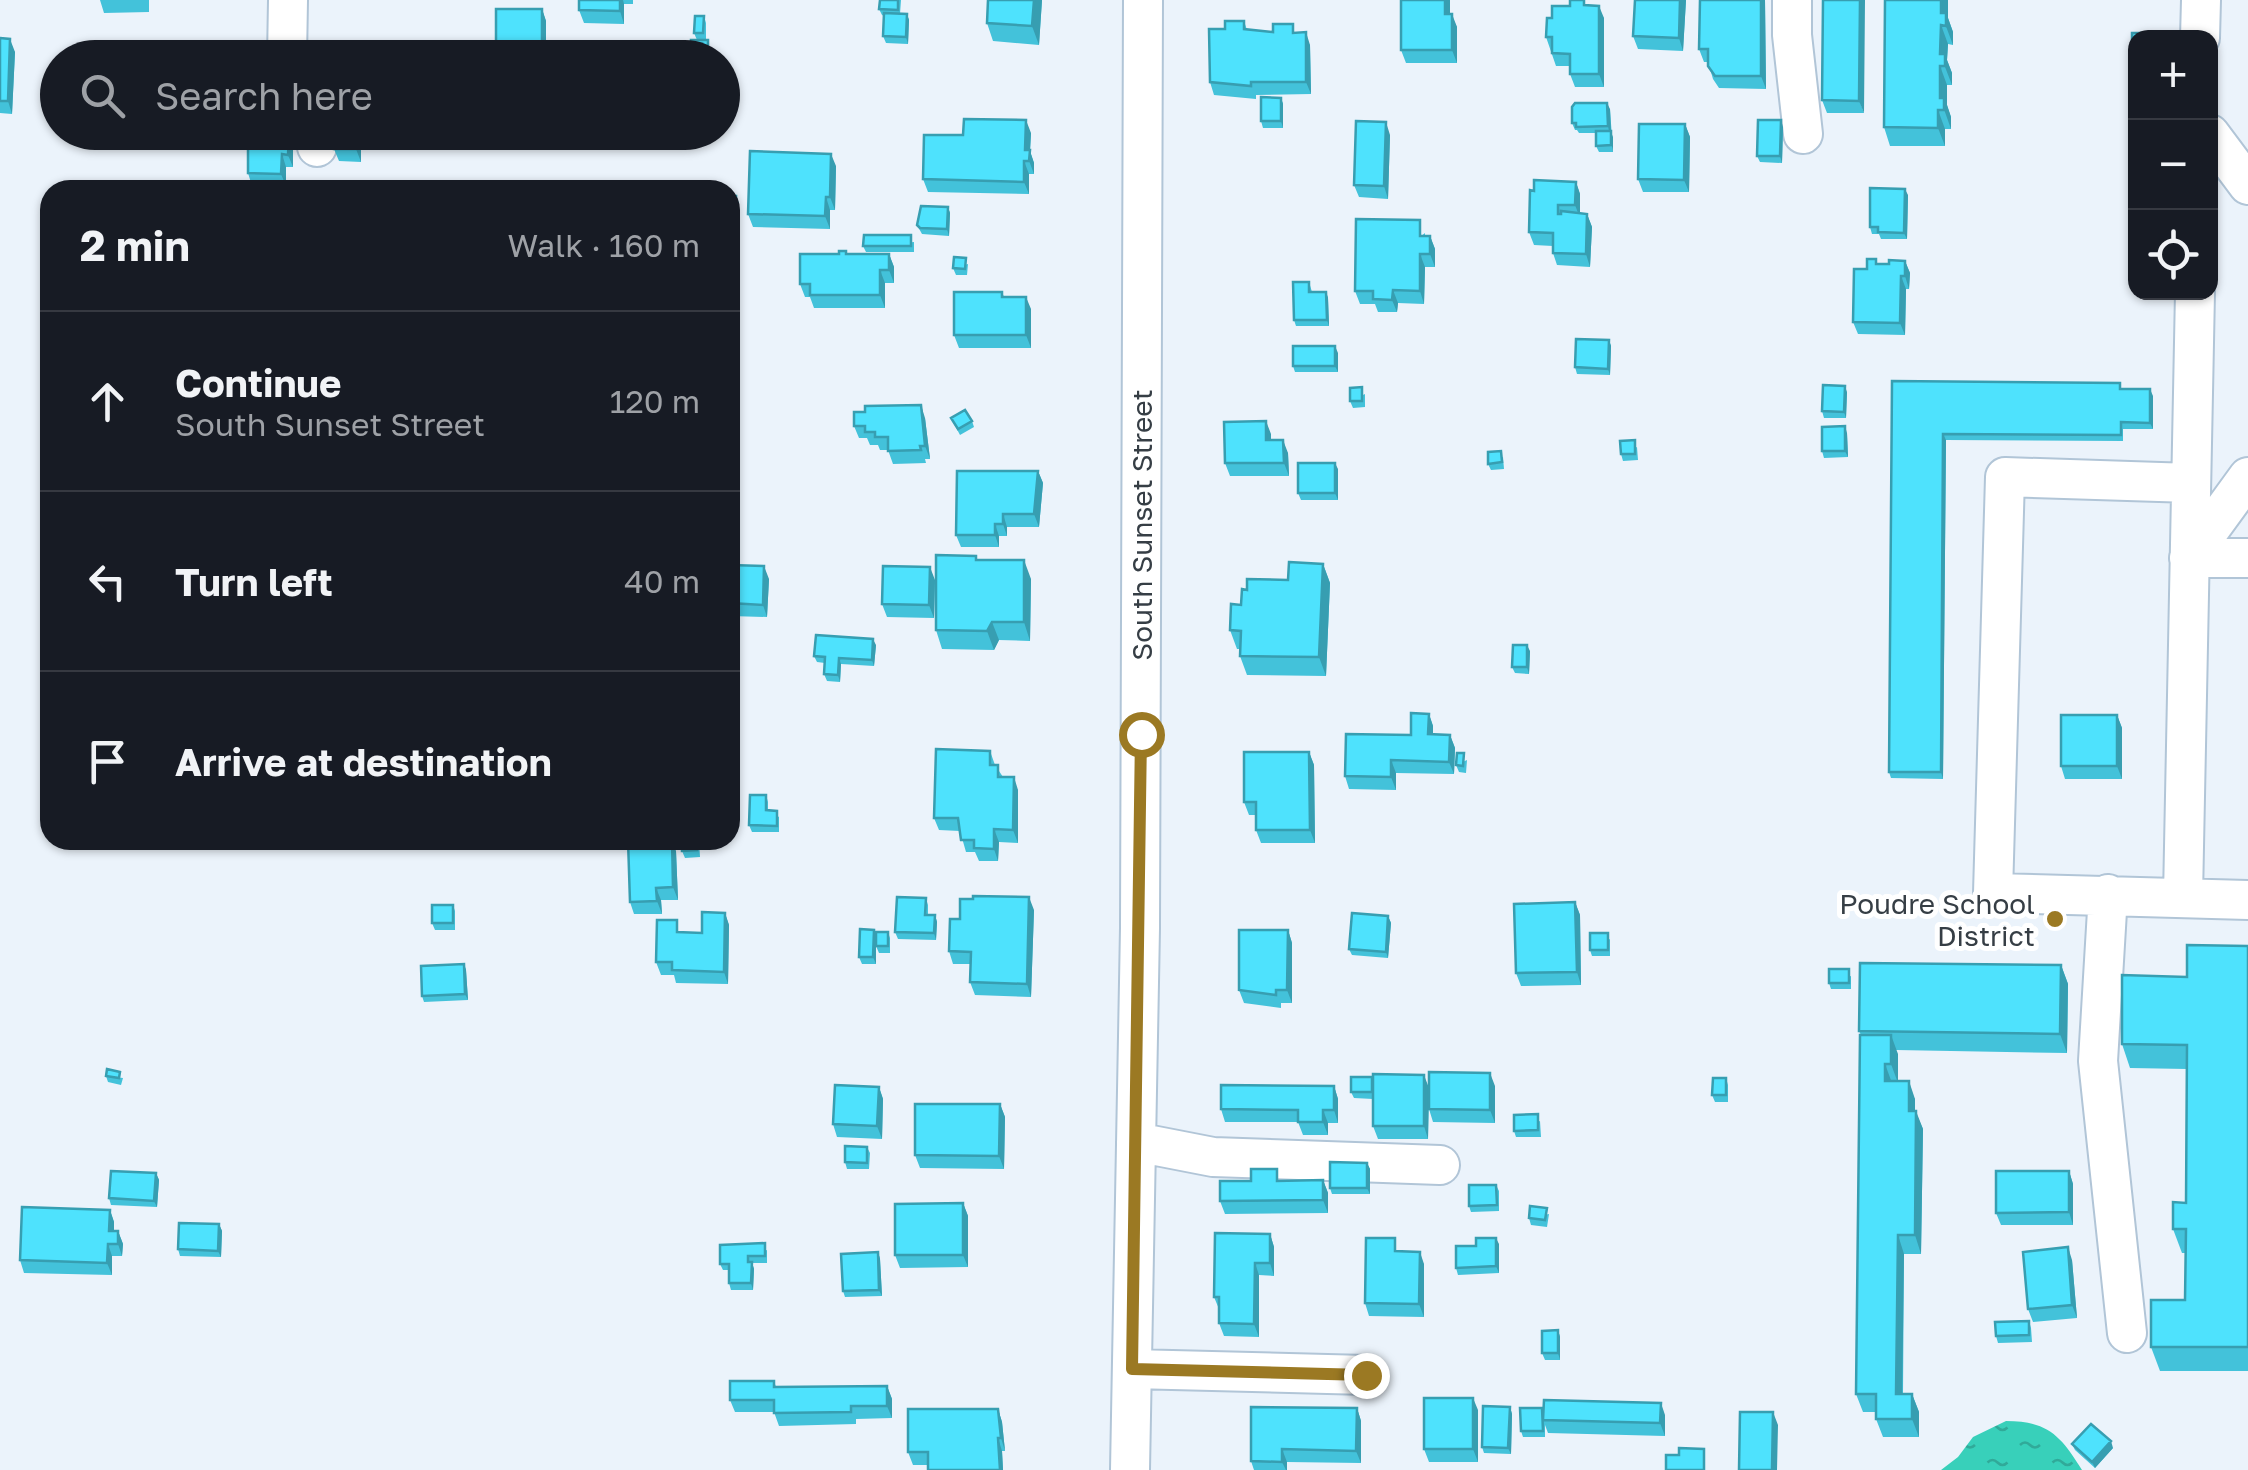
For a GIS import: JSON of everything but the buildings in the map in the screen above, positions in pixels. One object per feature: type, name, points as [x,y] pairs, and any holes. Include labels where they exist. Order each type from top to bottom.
[{"type":"street","points":[[287,40],[288,0]]},
{"type":"street","name":"South Sunset Street","points":[[1130,1470],[1140,928],[1143,0]]},
{"type":"street","points":[[1792,0],[1803,134]]},
{"type":"street","points":[[2200,30],[2201,0]]},
{"type":"street","points":[[2218,145],[2248,185]]},
{"type":"street","points":[[2183,897],[2195,300]]},
{"type":"street","points":[[2189,558],[2248,476]]},
{"type":"street","points":[[2191,484],[2004,477],[1993,893],[2248,900]]},
{"type":"street","points":[[2189,558],[2248,512]]},
{"type":"street","points":[[2189,558],[2248,558]]},
{"type":"street","points":[[2108,894],[2098,1061],[2127,1333]]},
{"type":"street","points":[[1136,1142],[1213,1157],[1440,1164]]},
{"type":"street","points":[[1132,1369],[1366,1375]]},
{"type":"water","points":[[2006,1421],[2033,1424],[2052,1433],[2082,1470],[1941,1470],[1958,1457],[1973,1437]]},
{"type":"place","name":"Poudre School District","points":[[2055,919]]},
{"type":"route","points":[[1141,734],[1132,1369],[1366,1375]]}]
